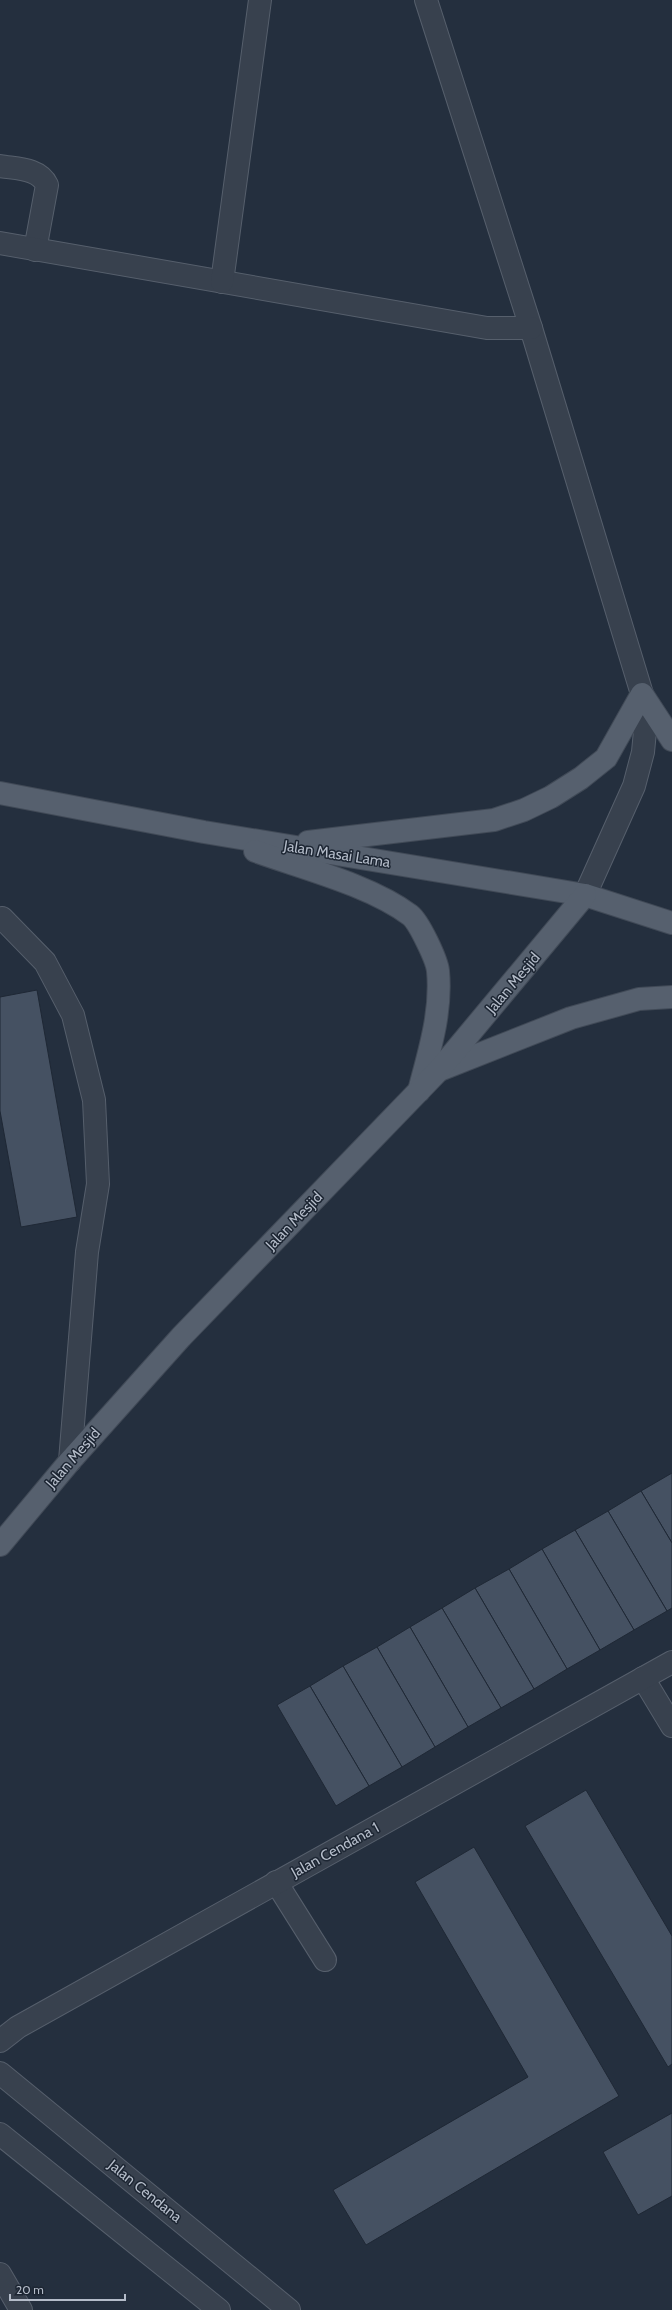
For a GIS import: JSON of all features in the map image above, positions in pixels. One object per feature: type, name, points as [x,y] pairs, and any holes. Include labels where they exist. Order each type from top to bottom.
[{"type":"main road","points":[[281,845],[494,820],[524,810],[557,793],[606,758],[642,694],[672,740]]},
{"type":"main road","name":"Jalan Masai Lama","points":[[0,793],[204,832],[585,895],[672,923]]},
{"type":"main road","points":[[204,832],[375,894],[411,916],[424,936],[438,970],[438,999],[434,1032],[418,1094]]},
{"type":"main road","name":"Jalan Mesjid","points":[[0,1545],[70,1461],[181,1337],[418,1094],[585,895]]},
{"type":"main road","points":[[440,1069],[571,1018],[639,999],[672,997]]},
{"type":"street","points":[[222,282],[260,0]]},
{"type":"street","points":[[426,0],[530,328],[642,694],[645,731],[643,752],[634,786],[585,895]]},
{"type":"street","points":[[0,166],[36,172],[43,176],[47,185],[35,250]]},
{"type":"street","points":[[0,243],[487,328],[530,328]]},
{"type":"street","points":[[2,918],[45,962],[73,1015],[94,1100],[98,1184],[87,1252],[70,1461]]},
{"type":"street","name":"Jalan Cendana 1","points":[[0,2041],[18,2027],[672,1662]]},
{"type":"street","points":[[643,1678],[672,1726]]},
{"type":"street","points":[[276,1882],[325,1960]]},
{"type":"street","name":"Jalan Cendana","points":[[0,2072],[289,2310]]},
{"type":"street","points":[[0,2134],[219,2310]]},
{"type":"street","points":[[0,2274],[21,2310]]},
{"type":"building","points":[[37,990],[77,1217],[21,1227],[0,1111],[0,997]]},
{"type":"building","points":[[672,1473],[672,1543],[641,1491]]},
{"type":"building","points":[[641,1491],[672,1543],[672,1608],[667,1611],[608,1511]]},
{"type":"building","points":[[608,1511],[667,1611],[634,1630],[575,1530]]},
{"type":"building","points":[[575,1530],[634,1630],[600,1650],[542,1549]]},
{"type":"building","points":[[542,1549],[600,1650],[567,1669],[509,1569]]},
{"type":"building","points":[[509,1569],[567,1669],[534,1689],[475,1588]]},
{"type":"building","points":[[475,1588],[534,1689],[501,1708],[442,1608]]},
{"type":"building","points":[[442,1608],[501,1708],[468,1727],[410,1627]]},
{"type":"building","points":[[410,1627],[468,1727],[435,1747],[377,1647]]},
{"type":"building","points":[[377,1647],[435,1747],[402,1767],[343,1666]]},
{"type":"building","points":[[343,1666],[402,1767],[369,1786],[310,1686]]},
{"type":"building","points":[[310,1686],[369,1786],[336,1806],[277,1705]]},
{"type":"building","points":[[586,1790],[672,1936],[672,2064],[668,2067],[525,1826]]},
{"type":"building","points":[[474,1847],[619,2096],[366,2245],[333,2190],[528,2077],[415,1882]]},
{"type":"building","points":[[672,2113],[672,2196],[638,2215],[603,2152]]}]
